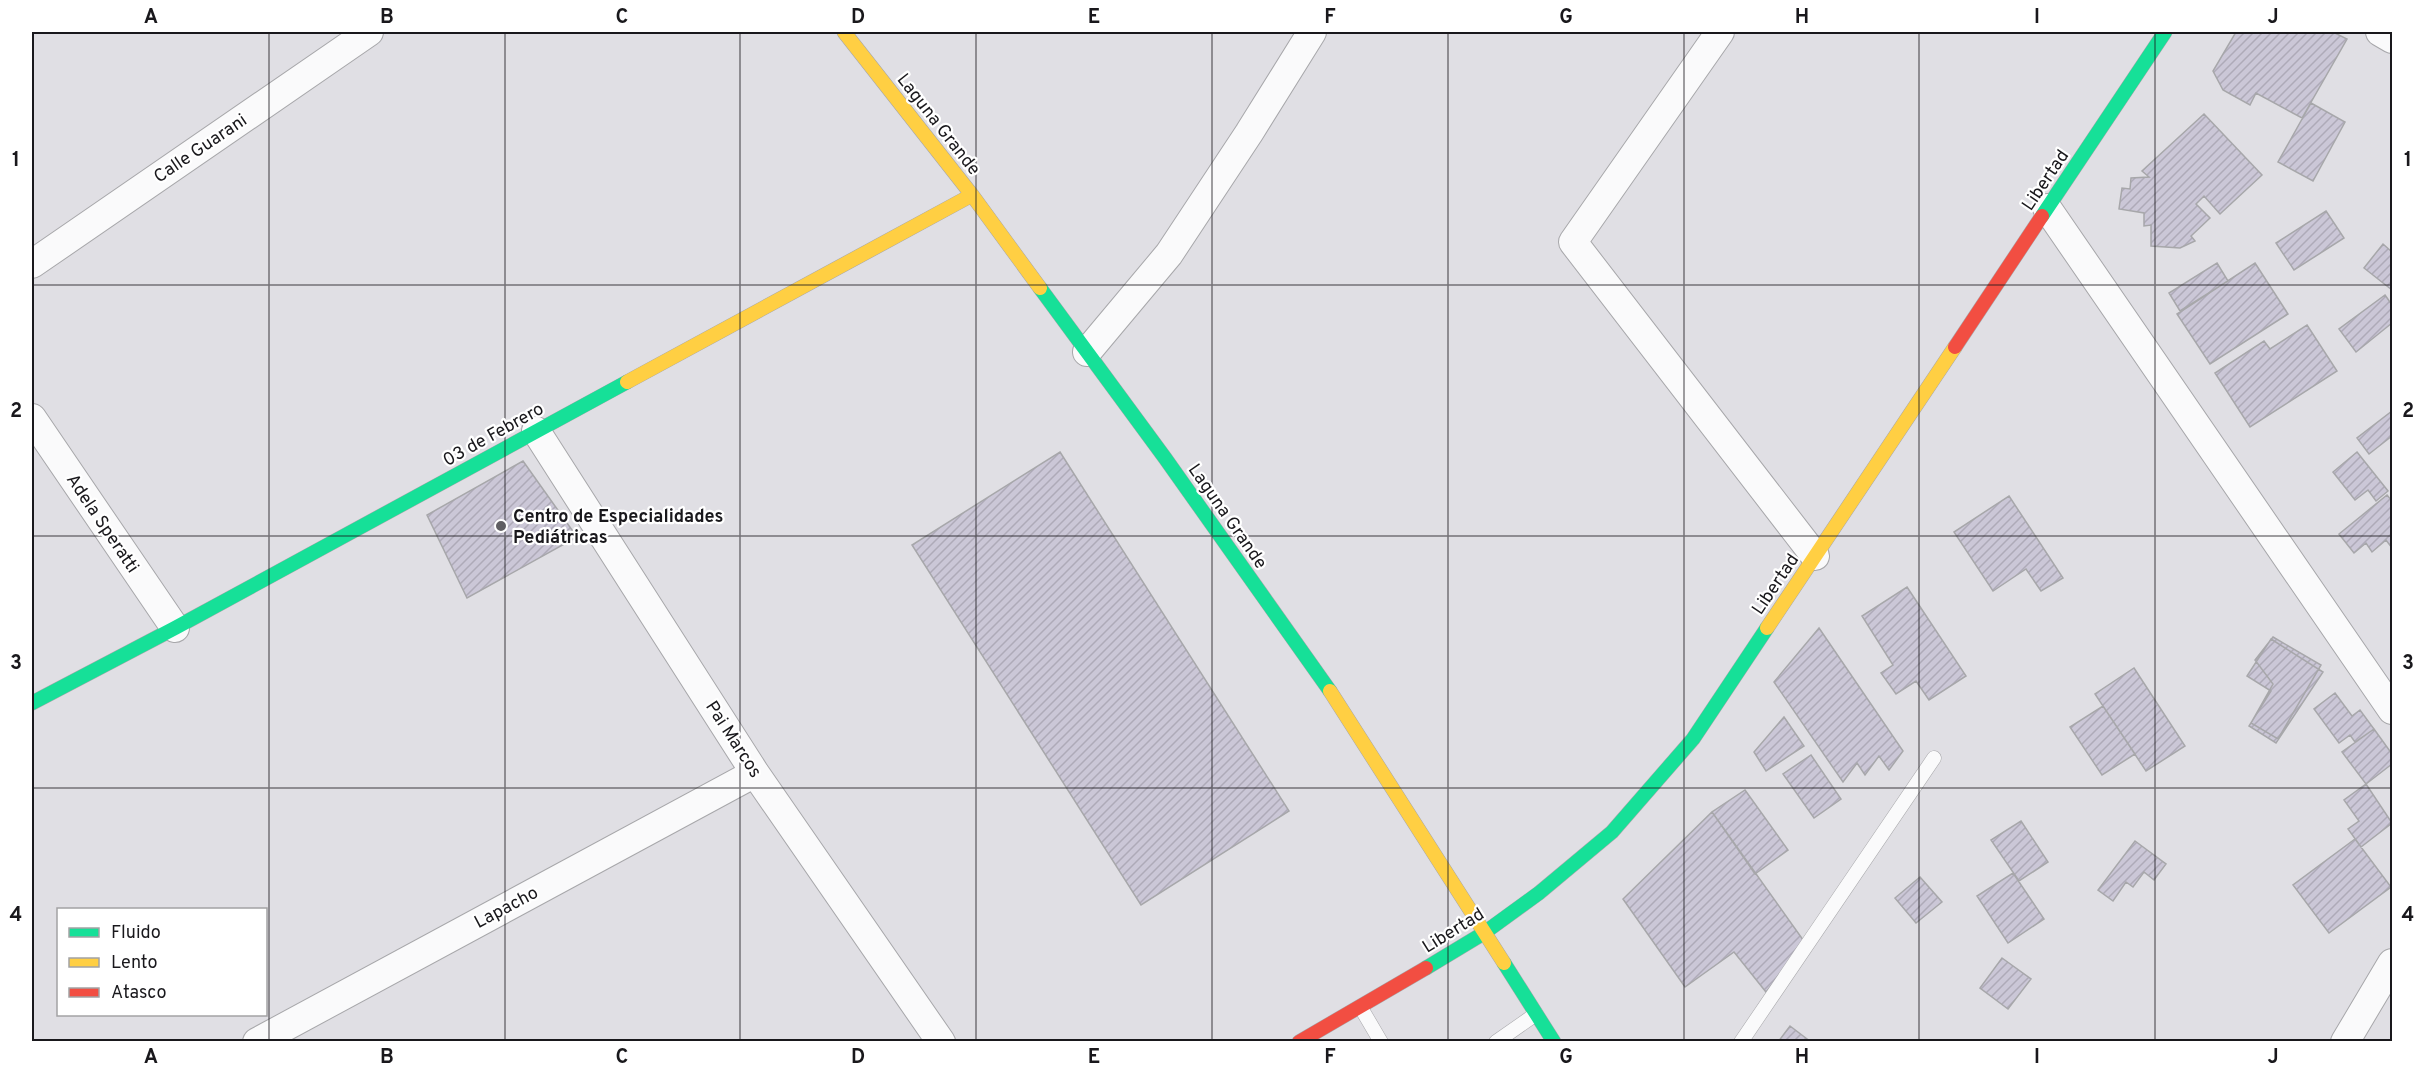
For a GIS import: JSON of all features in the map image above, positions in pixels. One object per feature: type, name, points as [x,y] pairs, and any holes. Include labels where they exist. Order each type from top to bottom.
[{"type":"main road","name":"Laguna Grande","points":[[844,32],[972,195],[1165,458],[1350,720],[1554,1041]]},
{"type":"main road","name":"Libertad","points":[[1299,1041],[1361,1008],[1484,933],[1539,893],[1612,832],[1693,739],[2166,32]]},
{"type":"main road","name":"03 de Febrero","points":[[32,703],[175,628],[972,195]]},
{"type":"street","name":"Calle Guarani","points":[[32,264],[369,32]]},
{"type":"street","points":[[1087,352],[1169,254],[1249,133],[1311,32]]},
{"type":"street","points":[[1719,32],[1574,242],[1815,556]]},
{"type":"street","points":[[2380,32],[2392,39]]},
{"type":"street","points":[[2047,208],[2392,710]]},
{"type":"street","name":"Adela Speratti","points":[[32,418],[175,628]]},
{"type":"street","name":"Pai Marcos","points":[[536,431],[755,774],[941,1041]]},
{"type":"street","name":"Lapacho","points":[[257,1041],[755,774]]},
{"type":"street","points":[[2345,1041],[2392,963]]},
{"type":"lane","points":[[1741,1041],[1934,759]]},
{"type":"lane","points":[[1361,1008],[1381,1041]]},
{"type":"lane","points":[[1496,1041],[1536,1014]]},
{"type":"building","points":[[2236,32],[2333,32],[2347,39],[2302,118],[2256,93],[2250,105],[2223,90],[2213,71]]},
{"type":"building","points":[[2311,103],[2345,122],[2313,181],[2278,162]]},
{"type":"building","points":[[2204,114],[2262,175],[2220,214],[2204,196],[2196,204],[2210,218],[2191,236],[2195,241],[2180,248],[2151,246],[2151,225],[2144,226],[2144,213],[2119,209],[2122,188],[2130,189],[2131,178],[2149,177],[2142,171]]},
{"type":"building","points":[[2326,211],[2344,238],[2294,270],[2276,243]]},
{"type":"building","points":[[2383,244],[2392,252],[2392,290],[2364,268]]},
{"type":"building","points":[[2217,263],[2228,281],[2180,311],[2169,293]]},
{"type":"building","points":[[2255,263],[2288,314],[2210,364],[2177,314]]},
{"type":"building","points":[[2385,295],[2392,305],[2392,323],[2356,352],[2339,329]]},
{"type":"building","points":[[2307,325],[2337,371],[2250,427],[2215,373],[2264,341],[2270,349]]},
{"type":"building","points":[[2392,411],[2392,436],[2369,454],[2357,438]]},
{"type":"building","points":[[1060,452],[1289,811],[1141,905],[912,545]]},
{"type":"building","points":[[2357,452],[2388,491],[2376,501],[2368,490],[2355,500],[2333,472]]},
{"type":"building","name":"Centro de Especialidades Pediátricas","points":[[523,461],[577,537],[467,598],[427,515]]},
{"type":"building","points":[[2387,495],[2392,501],[2392,548],[2386,540],[2372,552],[2366,543],[2354,553],[2339,534]]},
{"type":"building","points":[[2009,496],[2063,578],[2041,591],[2026,569],[1993,591],[1954,532]]},
{"type":"building","points":[[1907,587],[1966,676],[1929,700],[1916,681],[1896,694],[1881,673],[1893,665],[1862,616]]},
{"type":"building","points":[[1819,628],[1903,751],[1889,770],[1879,756],[1865,775],[1857,763],[1843,782],[1774,682]]},
{"type":"building","points":[[2273,637],[2321,665],[2278,739],[2251,723],[2273,684],[2255,660]]},
{"type":"building","points":[[2271,639],[2323,672],[2276,743],[2249,726],[2271,691],[2247,676]]},
{"type":"building","points":[[2134,668],[2185,746],[2146,771],[2095,694]]},
{"type":"building","points":[[2335,693],[2352,716],[2360,710],[2374,729],[2355,742],[2350,735],[2339,743],[2314,709]]},
{"type":"building","points":[[2103,706],[2135,754],[2102,775],[2070,727]]},
{"type":"building","points":[[1784,717],[1804,746],[1766,771],[1754,752]]},
{"type":"building","points":[[2374,729],[2392,754],[2392,764],[2366,784],[2342,752]]},
{"type":"building","points":[[1811,755],[1841,799],[1814,818],[1783,774]]},
{"type":"building","points":[[2366,784],[2392,823],[2361,847],[2348,829],[2359,821],[2344,800]]},
{"type":"building","points":[[1745,790],[1788,850],[1755,874],[1712,812]]},
{"type":"building","points":[[1712,812],[1806,944],[1766,992],[1734,952],[1685,987],[1623,899]]},
{"type":"building","points":[[2021,821],[2048,862],[2019,881],[1991,840]]},
{"type":"building","points":[[2355,839],[2391,887],[2329,933],[2293,885]]},
{"type":"building","points":[[2135,841],[2166,864],[2154,880],[2144,872],[2133,887],[2126,882],[2113,901],[2098,890]]},
{"type":"building","points":[[2013,873],[2044,919],[2008,943],[1977,896]]},
{"type":"building","points":[[1920,877],[1942,902],[1916,923],[1895,898]]},
{"type":"building","points":[[2002,958],[2031,979],[2008,1009],[1980,988]]},
{"type":"building","points":[[1790,1026],[1811,1042],[1778,1042]]},
{"type":"traffic: fast","points":[[2042,216],[2165,32]]},
{"type":"traffic: fast","points":[[1040,288],[1165,458],[1330,691]]},
{"type":"traffic: fast","points":[[32,703],[175,628],[627,382]]},
{"type":"traffic: fast","points":[[1426,968],[1484,933],[1539,893],[1612,832],[1693,739],[1767,628]]},
{"type":"traffic: fast","points":[[1504,963],[1554,1042]]},
{"type":"traffic: slow","points":[[844,32],[972,195],[1040,288]]},
{"type":"traffic: slow","points":[[627,382],[972,195]]},
{"type":"traffic: slow","points":[[1767,628],[1955,347]]},
{"type":"traffic: slow","points":[[1330,691],[1504,963]]},
{"type":"traffic: jam","points":[[1955,347],[2042,216]]},
{"type":"traffic: jam","points":[[1299,1042],[1426,968]]},
{"type":"place","name":"Centro de Especialidades Pediátricas","points":[[501,526]]}]
